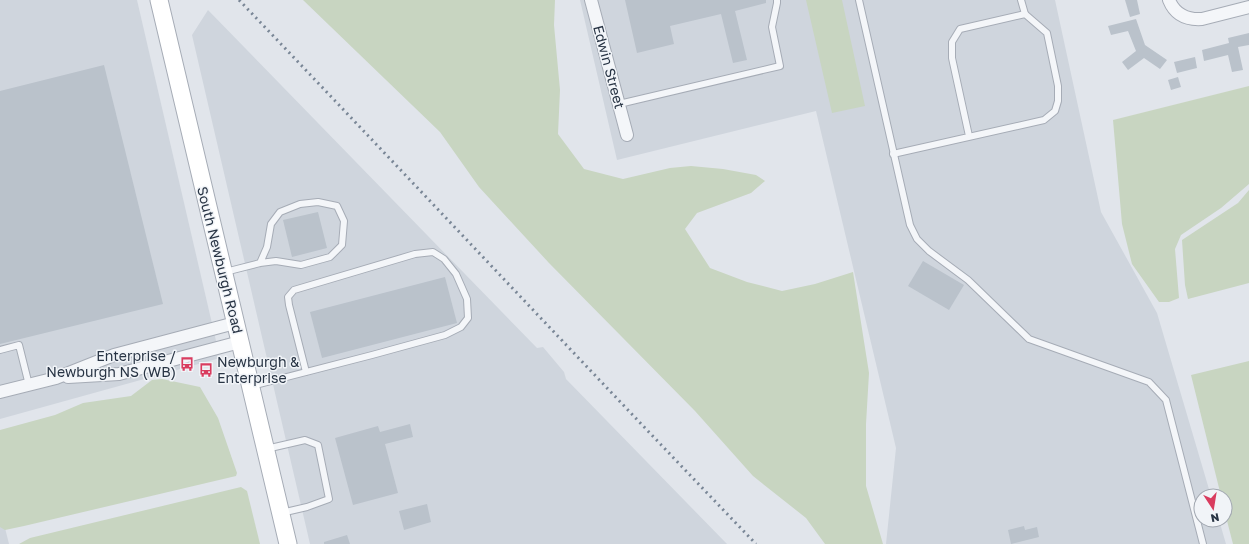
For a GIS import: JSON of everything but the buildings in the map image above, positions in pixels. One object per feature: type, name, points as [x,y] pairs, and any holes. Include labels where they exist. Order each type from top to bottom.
[{"type":"main road","name":"South Newburgh Road","points":[[159,0],[288,544]]},
{"type":"street","name":"Edwin Street","points":[[591,0],[627,135]]},
{"type":"street","points":[[1169,0],[1174,9],[1183,17],[1202,19],[1249,8]]},
{"type":"street","points":[[0,392],[56,378],[114,354],[235,323]]},
{"type":"street","points":[[56,378],[119,374],[240,342]]},
{"type":"lane","points":[[619,104],[780,66],[772,27],[777,0]]},
{"type":"lane","points":[[859,0],[910,225],[917,239],[929,251],[968,280],[1030,339],[1149,382],[1166,400],[1203,544]]},
{"type":"lane","points":[[893,154],[1044,120],[1055,111],[1058,101],[1058,86],[1047,33],[1025,14],[1022,0]]},
{"type":"lane","points":[[969,136],[952,58],[952,42],[960,29],[1025,14]]},
{"type":"lane","points":[[223,272],[260,263],[276,261],[301,265],[330,257],[342,245],[344,221],[337,206],[318,202],[300,204],[280,212],[271,224],[267,247],[260,263]]},
{"type":"lane","points":[[250,386],[306,372],[445,335],[461,327],[468,318],[467,299],[456,274],[444,260],[433,252],[416,254],[294,290],[288,297],[289,305],[306,372]]},
{"type":"lane","points":[[0,350],[19,345],[29,385]]},
{"type":"lane","points":[[266,448],[305,440],[318,445],[329,499],[308,507],[281,514]]},
{"type":"shaded area","points":[[0,0],[137,0],[220,358],[0,419]]},
{"type":"shaded area","points":[[580,0],[1055,0],[1101,212],[1157,313],[1209,488],[1193,488],[1193,528],[1221,528],[1226,544],[886,544],[896,448],[816,111],[617,160]]},
{"type":"shaded area","points":[[208,10],[537,348],[543,347],[564,372],[566,379],[727,544],[310,544],[192,35]]},
{"type":"shaded area","points":[[0,508],[9,544],[0,544]]},
{"type":"green space","points":[[303,0],[555,0],[554,25],[560,90],[558,134],[584,169],[623,179],[670,168],[691,166],[723,169],[756,175],[765,181],[751,193],[697,213],[685,229],[710,268],[747,282],[782,291],[815,284],[853,272],[869,373],[866,424],[866,486],[883,544],[825,544],[806,518],[753,476],[695,411],[549,263],[479,187],[440,132]]},
{"type":"green space","points":[[806,0],[842,0],[865,106],[832,113]]},
{"type":"green space","points":[[1249,86],[1249,184],[1221,208],[1181,235],[1175,249],[1179,298],[1169,302],[1159,302],[1132,264],[1122,224],[1113,120]]},
{"type":"green space","points":[[1249,190],[1249,283],[1188,299],[1185,285],[1182,240],[1238,203]]},
{"type":"green space","points":[[1249,361],[1249,544],[1233,544],[1229,528],[1233,528],[1233,488],[1219,488],[1191,375]]},
{"type":"green space","points":[[162,379],[200,387],[218,418],[237,473],[236,476],[24,526],[5,530],[0,527],[0,430],[55,415],[83,403],[131,396],[152,380]]},
{"type":"green space","points":[[241,487],[247,491],[260,544],[19,544],[30,538]]},
{"type":"railway","points":[[239,0],[756,544]]},
{"type":"place","name":"Enterprise / Newburgh NS (WB)","points":[[187,364]]},
{"type":"place","name":"Newburgh & Enterprise","points":[[206,370]]}]
